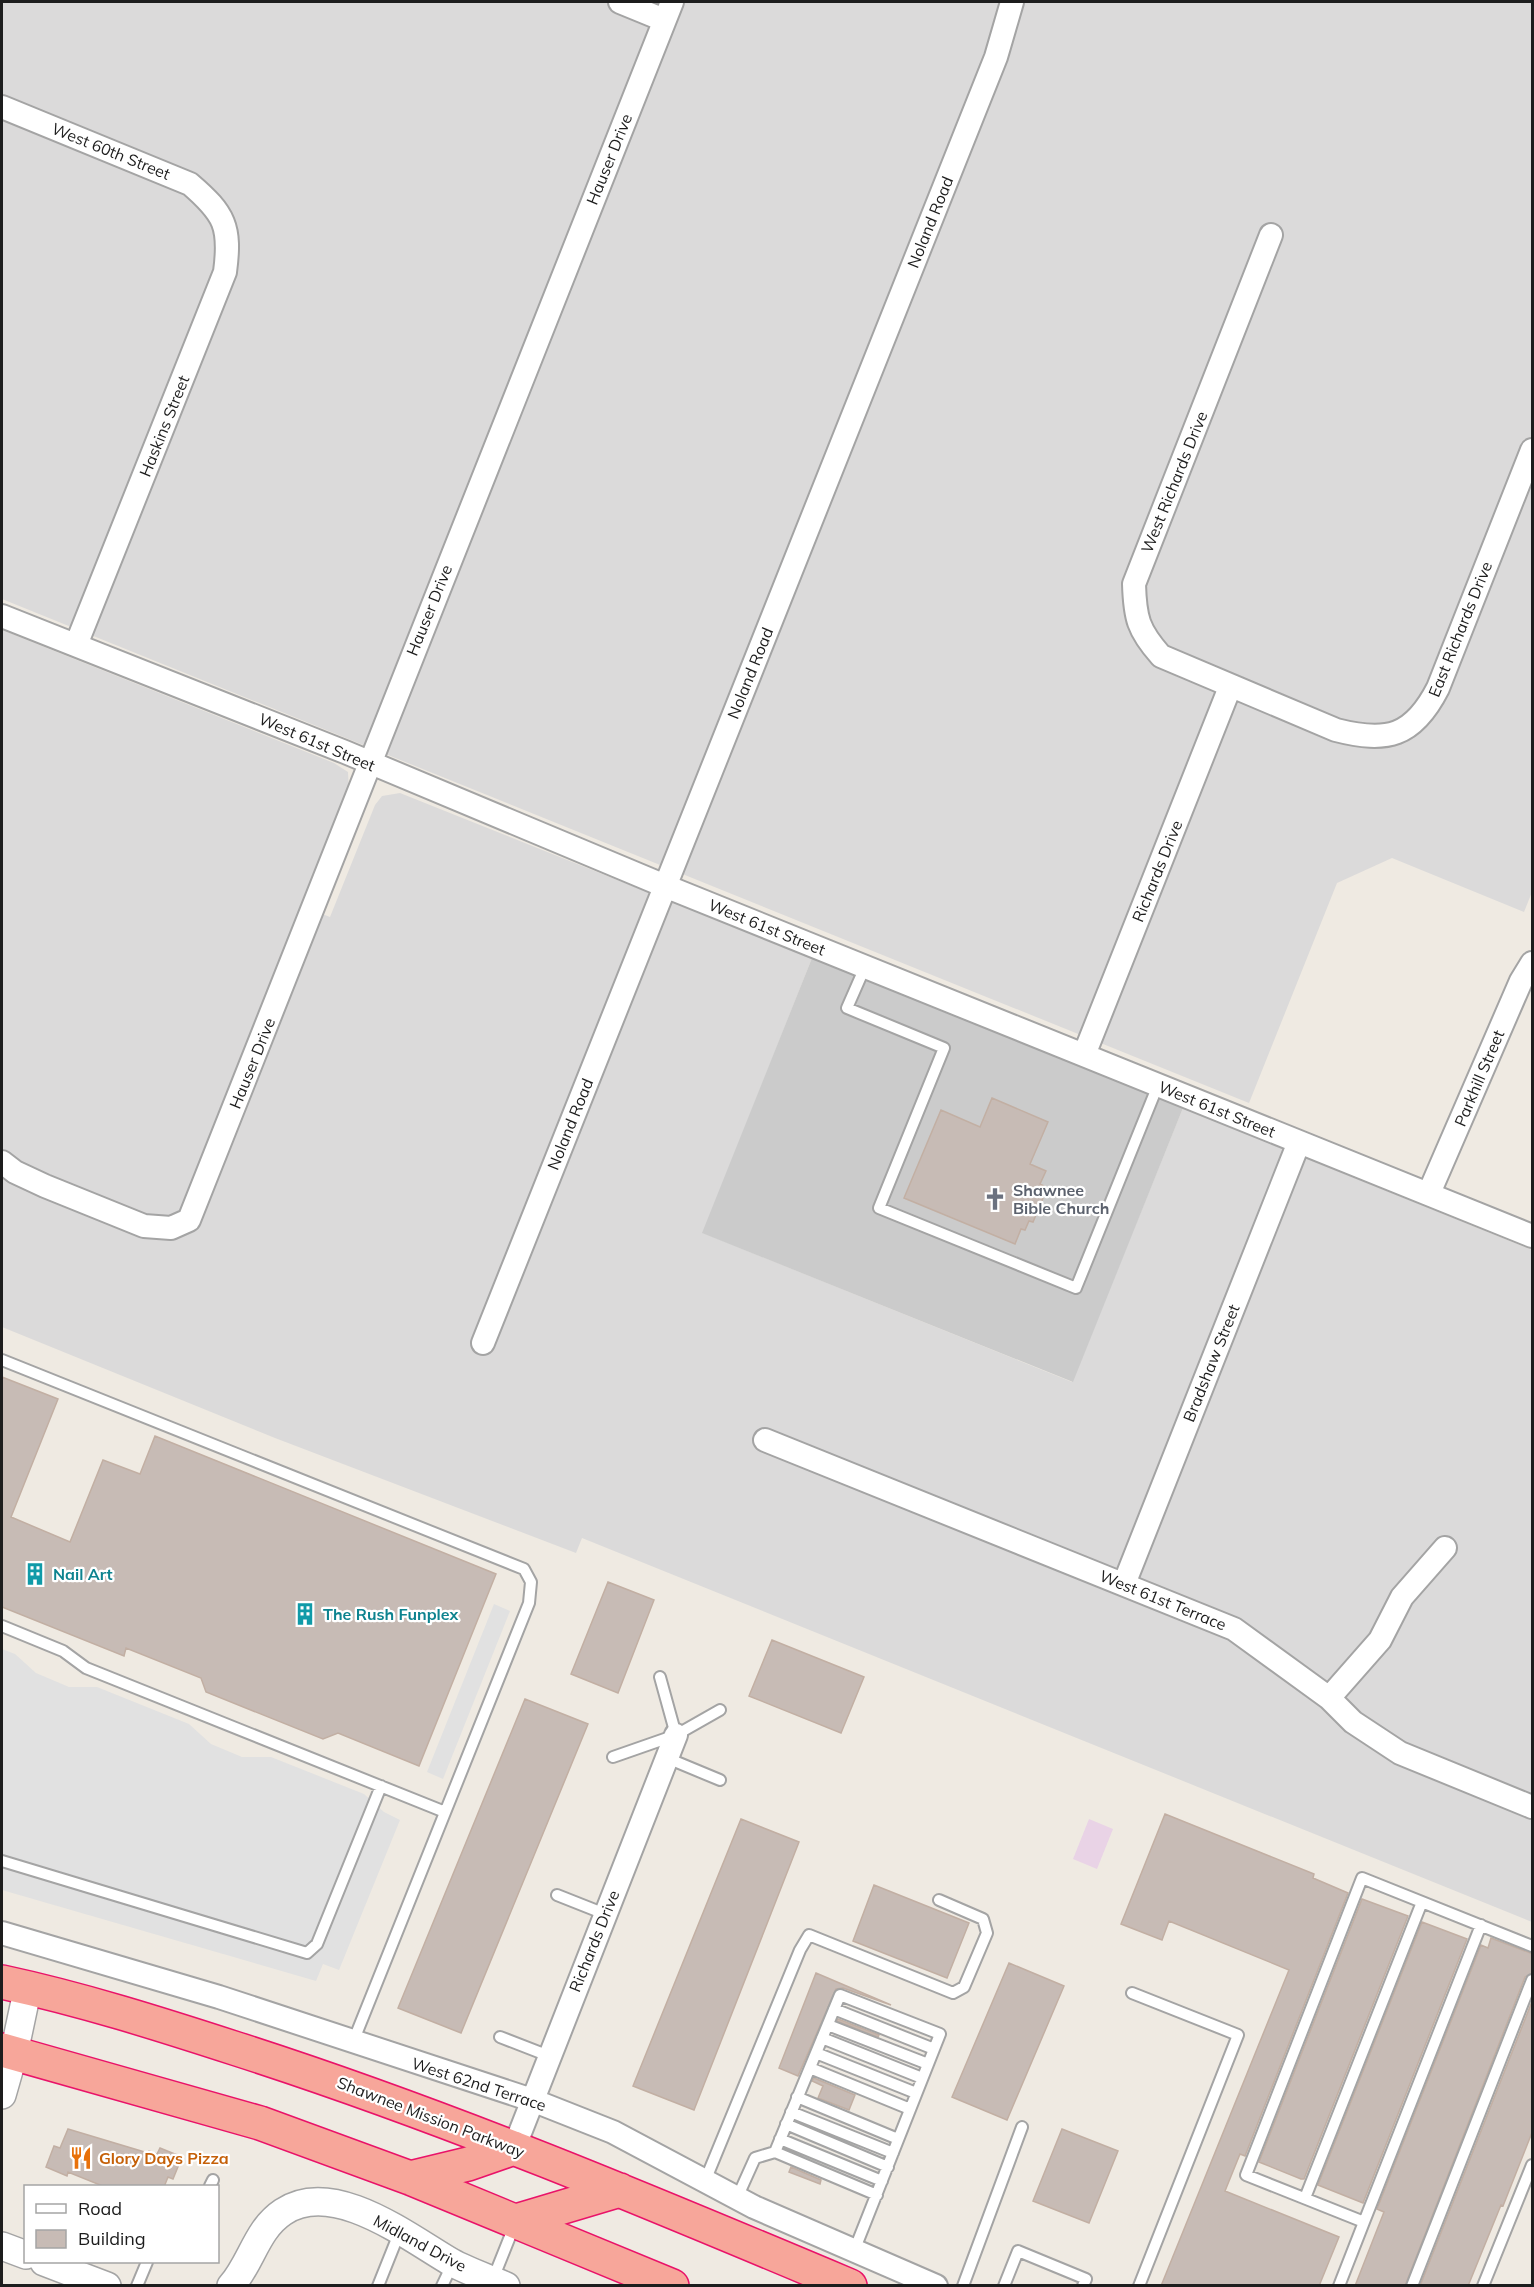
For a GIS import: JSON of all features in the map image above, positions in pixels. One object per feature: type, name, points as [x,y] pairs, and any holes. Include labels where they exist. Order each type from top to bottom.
[{"type":"highway","name":"Shawnee Mission Parkway","points":[[15,1985],[168,2026],[303,2070],[514,2148],[850,2286]]},
{"type":"highway","points":[[8,2052],[260,2123],[410,2178],[672,2286]]},
{"type":"highway","points":[[410,2178],[468,2164],[514,2148]]},
{"type":"highway","points":[[516,2221],[620,2190]]},
{"type":"street","points":[[620,2],[668,11]]},
{"type":"street","name":"Noland Road","points":[[483,1342],[996,57],[1012,2]]},
{"type":"street","name":"Hauser Drive","points":[[2,1162],[15,1172],[45,1186],[144,1226],[171,1228],[189,1220],[371,765],[378,738],[668,11]]},
{"type":"street","name":"West 60th Street","points":[[2,107],[190,184],[215,205]]},
{"type":"street","name":"Haskins Street","points":[[76,645],[225,272],[230,241],[215,205]]},
{"type":"street","name":"West Richards Drive","points":[[1230,687],[1161,656],[1144,638],[1135,615],[1134,584],[1271,235]]},
{"type":"street","name":"East Richards Drive","points":[[1230,687],[1336,730],[1366,738],[1390,735],[1412,725],[1428,708],[1438,688],[1533,450]]},
{"type":"street","name":"West 61st Street","points":[[2,616],[1533,1236]]},
{"type":"street","name":"Richards Drive","points":[[1084,1055],[1230,687]]},
{"type":"street","name":"Parkhill Street","points":[[1429,1194],[1521,981],[1533,963]]},
{"type":"street","name":"Bradshaw Street","points":[[1124,1584],[1299,1142]]},
{"type":"street","name":"West 61st Terrace","points":[[765,1440],[1234,1629],[1329,1698],[1353,1722],[1400,1753],[1533,1807]]},
{"type":"street","points":[[1329,1698],[1380,1640],[1402,1597],[1444,1548]]},
{"type":"street","name":"Richards Drive","points":[[514,2148],[676,1735]]},
{"type":"street","name":"West 62nd Terrace","points":[[2,1933],[219,1997],[532,2100],[613,2132],[737,2198],[854,2252],[936,2286]]},
{"type":"street","points":[[2,2095],[15,1985]]},
{"type":"street","name":"Midland Drive","points":[[231,2286],[241,2274],[262,2230],[284,2211],[307,2202],[333,2202],[382,2220],[400,2231],[448,2274],[500,2284]]},
{"type":"street","points":[[2,2246],[24,2254]]},
{"type":"street","points":[[47,2263],[107,2286]]},
{"type":"lane","points":[[865,967],[848,1008],[944,1048],[879,1208],[1076,1288],[1158,1085]]},
{"type":"lane","points":[[2,1360],[524,1569],[531,1582],[529,1603],[352,2042]]},
{"type":"lane","points":[[2,1626],[63,1651],[86,1668],[445,1812]]},
{"type":"lane","points":[[660,1677],[676,1735]]},
{"type":"lane","points":[[613,1757],[676,1735],[720,1710]]},
{"type":"lane","points":[[667,1758],[720,1780]]},
{"type":"lane","points":[[2,1861],[306,1953],[317,1944],[381,1786]]},
{"type":"lane","points":[[1364,2222],[1246,2175],[1362,1878],[1533,1946]]},
{"type":"lane","points":[[557,1895],[605,1914]]},
{"type":"lane","points":[[705,2181],[800,1950],[809,1935],[953,1993],[964,1987],[987,1933],[983,1919],[939,1900]]},
{"type":"lane","points":[[1305,2198],[1422,1902]]},
{"type":"lane","points":[[1339,2286],[1481,1925]]},
{"type":"lane","points":[[1412,2286],[1533,1980]]},
{"type":"lane","points":[[1132,1993],[1238,2035],[1139,2286]]},
{"type":"lane","points":[[775,2152],[840,1995],[940,2034],[854,2252]]},
{"type":"lane","points":[[834,2009],[934,2049]]},
{"type":"lane","points":[[828,2025],[928,2064]]},
{"type":"lane","points":[[500,2037],[549,2056]]},
{"type":"lane","points":[[822,2038],[922,2078]]},
{"type":"lane","points":[[816,2053],[916,2093]]},
{"type":"lane","points":[[810,2068],[910,2109]]},
{"type":"lane","points":[[797,2097],[898,2139]]},
{"type":"lane","points":[[791,2112],[893,2153]]},
{"type":"lane","points":[[786,2124],[888,2167]]},
{"type":"lane","points":[[963,2286],[1022,2127]]},
{"type":"lane","points":[[780,2139],[882,2181]]},
{"type":"lane","points":[[737,2198],[755,2158],[775,2152],[877,2195]]},
{"type":"lane","points":[[1483,2286],[1533,2164]]},
{"type":"lane","points":[[500,2284],[516,2221]]},
{"type":"lane","points":[[378,2286],[400,2231]]},
{"type":"lane","points":[[1004,2286],[1018,2251],[1086,2278],[1083,2286]]},
{"type":"lane","points":[[137,2286],[147,2263]]},
{"type":"shaded area","points":[[2,2],[1532,2],[1532,892],[1524,912],[1392,858],[1337,883],[1249,1103],[2,599]]},
{"type":"shaded area","points":[[2,630],[334,763],[348,772],[349,792],[304,907],[330,917],[375,805],[382,796],[400,793],[812,958],[703,1233],[1072,1382],[1183,1108],[1532,1250],[1532,1922],[582,1538],[576,1553],[275,1438],[2,1327]]},
{"type":"shaded area","points":[[812,958],[1183,1108],[1073,1382],[702,1233]]},
{"type":"shaded area","points":[[494,1604],[510,1611],[443,1779],[427,1772]]},
{"type":"shaded area","points":[[2,1649],[15,1654],[36,1673],[69,1687],[97,1687],[189,1724],[211,1744],[242,1757],[271,1757],[364,1794],[384,1812],[400,1820],[339,1970],[323,1964],[316,1981],[2,1890]]},
{"type":"shaded area","points":[[1089,1819],[1113,1829],[1097,1869],[1073,1859]]},
{"type":"building","name":"Shawnee Bible Church","points":[[992,1098],[1048,1122],[1030,1164],[1046,1171],[1040,1184],[1044,1186],[1040,1196],[1043,1198],[1033,1222],[1029,1221],[1025,1230],[1021,1229],[1015,1244],[904,1198],[941,1110],[980,1127]]},
{"type":"building","name":"The Rush Funplex","points":[[2,1377],[58,1399],[11,1517],[70,1542],[103,1460],[140,1474],[155,1436],[496,1574],[419,1766],[338,1733],[323,1739],[206,1692],[201,1678],[126,1648],[124,1656],[2,1607]]},
{"type":"building","points":[[608,1582],[654,1600],[618,1693],[571,1674]]},
{"type":"building","points":[[772,1640],[864,1677],[841,1733],[749,1696]]},
{"type":"building","points":[[525,1699],[588,1724],[461,2033],[398,2008]]},
{"type":"building","points":[[1165,1814],[1314,1874],[1313,1878],[1348,1893],[1245,2156],[1240,2154],[1225,2191],[1339,2237],[1319,2286],[1161,2286],[1289,1970],[1169,1921],[1162,1940],[1121,1924]]},
{"type":"building","points":[[741,1819],[799,1842],[694,2110],[633,2086]]},
{"type":"building","points":[[874,1885],[969,1923],[947,1978],[853,1941]]},
{"type":"building","points":[[1362,1899],[1408,1916],[1304,2179],[1301,2179],[1259,2162]]},
{"type":"building","points":[[1422,1922],[1467,1939],[1363,2203],[1318,2185]]},
{"type":"building","points":[[1491,1938],[1533,1954],[1533,1973],[1525,1977],[1405,2286],[1355,2286],[1384,2212],[1377,2209],[1481,1945],[1488,1948]]},
{"type":"building","points":[[1009,1963],[1064,1986],[1007,2120],[952,2097]]},
{"type":"building","points":[[816,1973],[891,2005],[843,1988],[836,1989],[798,2076],[779,2068]]},
{"type":"building","points":[[1533,1999],[1533,2130],[1468,2286],[1420,2286]]},
{"type":"building","points":[[838,2019],[879,2035],[878,2037],[837,2021]]},
{"type":"building","points":[[814,2078],[855,2095],[849,2110],[818,2098],[823,2086],[812,2081]]},
{"type":"building","points":[[68,2129],[148,2153],[149,2151],[157,2154],[160,2148],[182,2157],[173,2179],[168,2177],[165,2185],[100,2185],[68,2172],[67,2176],[46,2167],[54,2146],[60,2148]]},
{"type":"building","points":[[1062,2129],[1118,2151],[1089,2223],[1033,2201]]},
{"type":"building","points":[[791,2167],[821,2180],[820,2184],[789,2172]]},
{"type":"place","name":"Shawnee Bible Church","points":[[995,1199]]},
{"type":"place","name":"Nail Art","points":[[35,1574]]},
{"type":"place","name":"The Rush Funplex","points":[[305,1614]]},
{"type":"place","name":"Glory Days Pizza","points":[[81,2158]]}]
